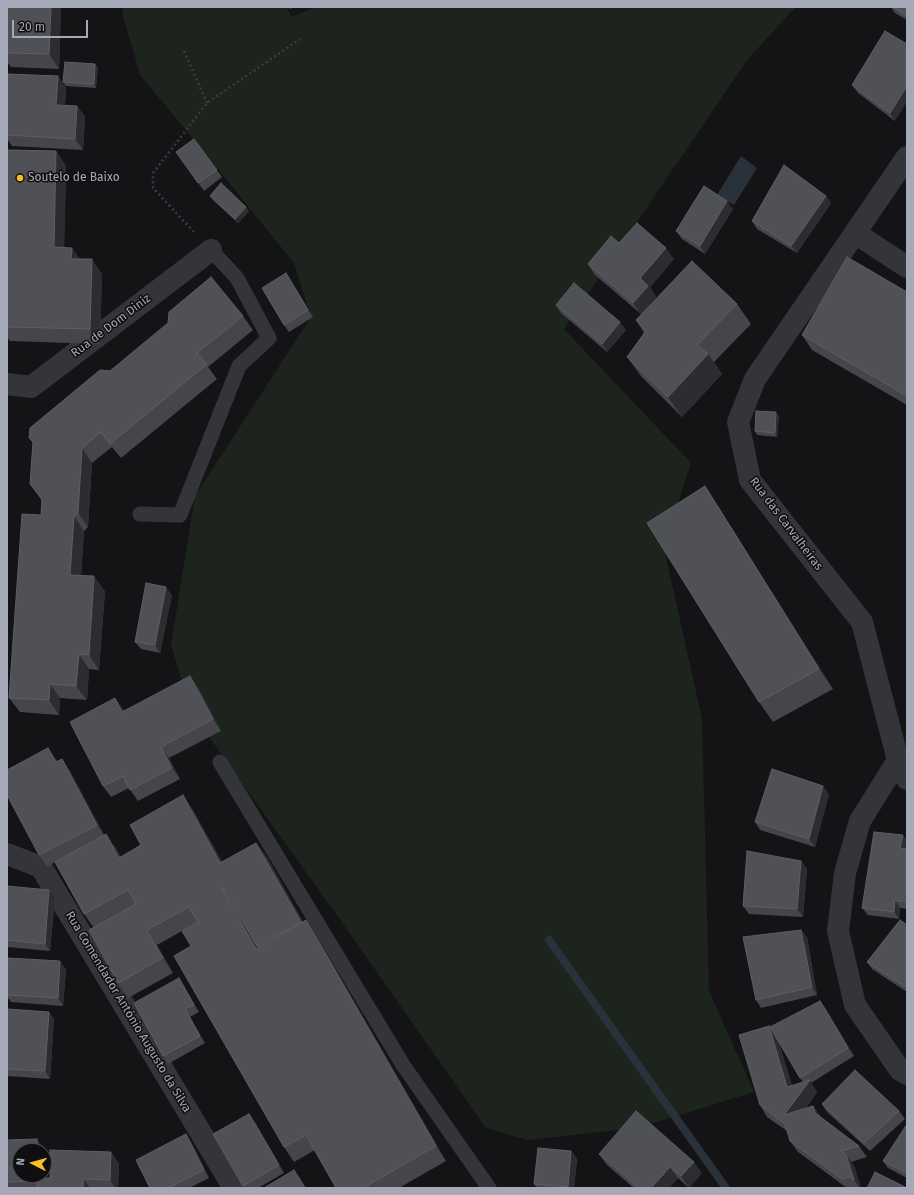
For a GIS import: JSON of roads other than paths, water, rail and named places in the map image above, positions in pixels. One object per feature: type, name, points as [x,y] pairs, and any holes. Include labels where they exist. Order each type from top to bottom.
[{"type":"street","name":"Rua das Carvalheiras","points":[[902,769],[862,622],[750,480],[738,422],[755,379],[907,157]]},
{"type":"street","points":[[855,233],[907,267]]},
{"type":"street","name":"Rua de Dom Diniz","points":[[7,384],[31,387],[211,250]]},
{"type":"street","points":[[902,769],[860,821],[845,873],[838,931],[855,1005],[900,1070],[907,1074]]},
{"type":"street","name":"Rua Comendador António Augusto da Silva","points":[[7,854],[41,867],[234,1188]]},
{"type":"lane","points":[[140,514],[180,515],[239,366],[269,338],[236,278],[211,250]]},
{"type":"lane","points":[[220,762],[403,1065],[489,1188]]},
{"type":"waterway","points":[[549,940],[726,1188]]},
{"type":"place","name":"Soutelo de Baixo","points":[[20,178]]}]
